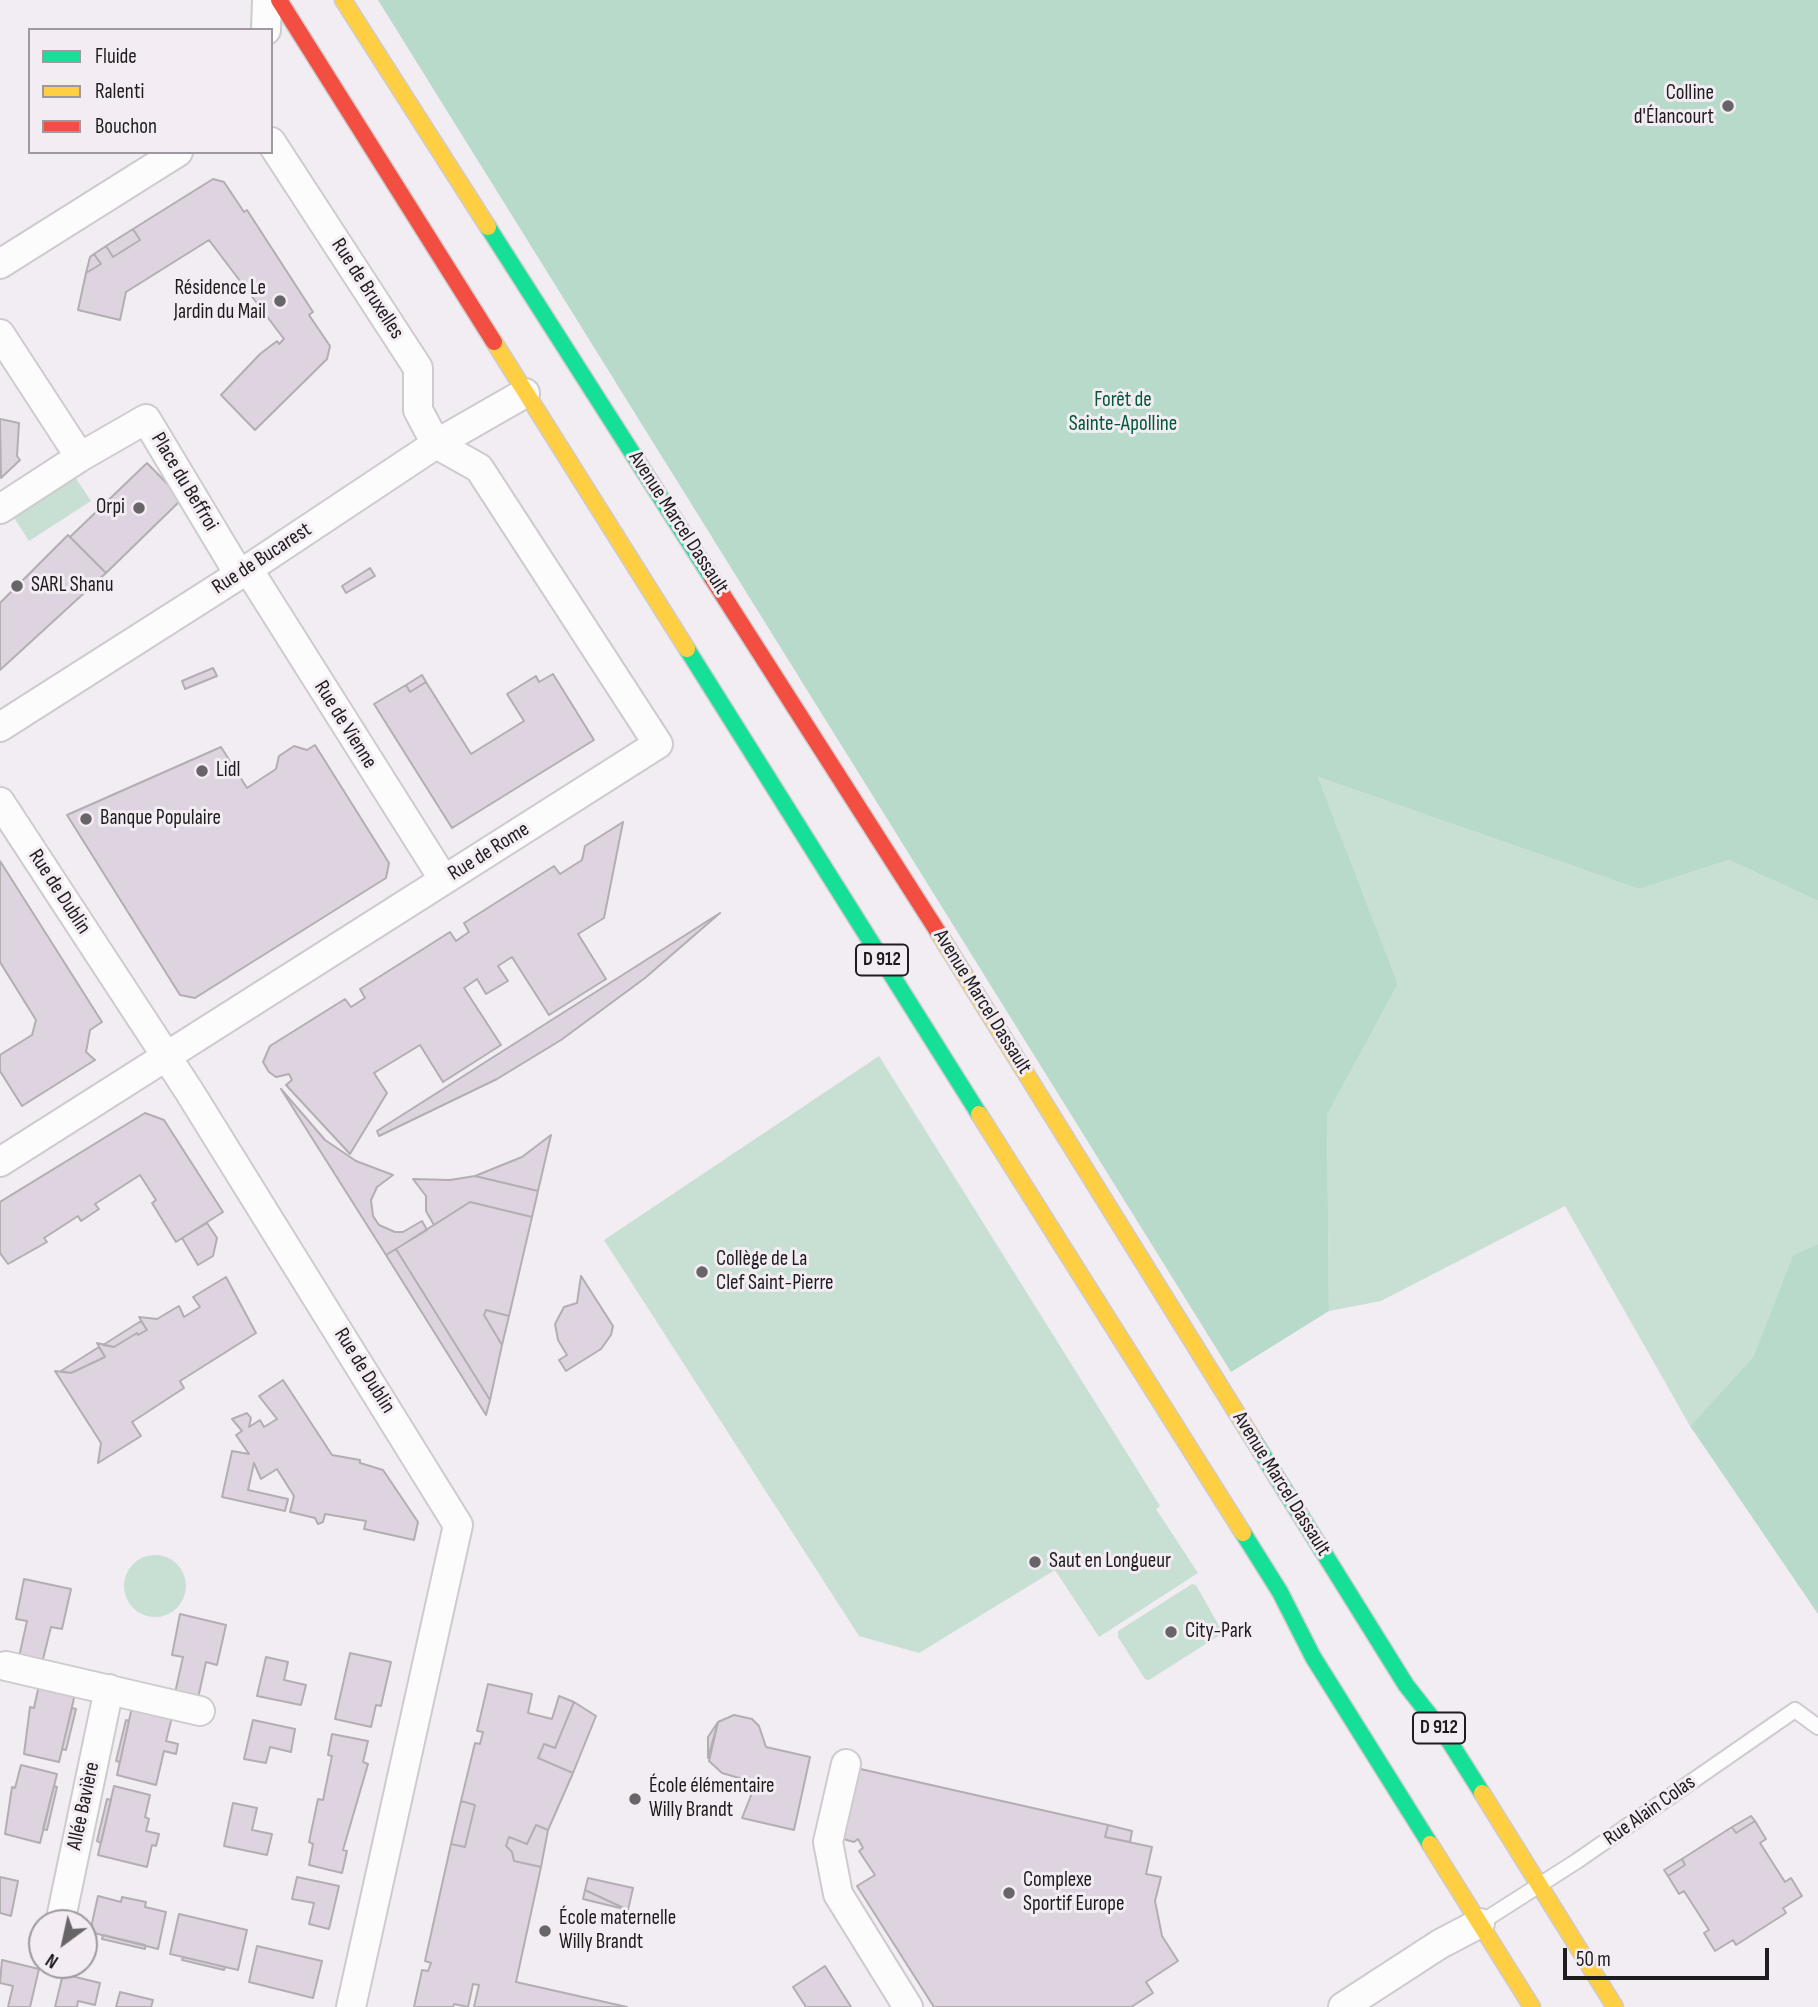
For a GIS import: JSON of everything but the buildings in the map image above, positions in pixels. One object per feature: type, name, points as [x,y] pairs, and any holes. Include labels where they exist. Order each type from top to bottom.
[{"type":"main road","name":"D 912","points":[[279,0],[1280,1592],[1313,1657],[1532,2007]]},
{"type":"main road","name":"Avenue Marcel Dassault","points":[[343,0],[919,901],[1406,1685],[1446,1736],[1615,2007]]},
{"type":"street","points":[[266,28],[267,0]]},
{"type":"street","name":"Rue de Bruxelles","points":[[273,145],[418,368],[418,410],[436,444]]},
{"type":"street","points":[[0,264],[175,154]]},
{"type":"street","points":[[0,334],[80,457]]},
{"type":"street","name":"Rue de Bucarest","points":[[0,727],[244,572],[436,444],[524,393]]},
{"type":"street","name":"Place du Beffroi","points":[[0,509],[80,457],[146,419],[244,572]]},
{"type":"street","name":"Rue de Rome","points":[[0,1162],[658,744],[480,468],[436,444]]},
{"type":"street","name":"Rue de Vienne","points":[[244,572],[444,880]]},
{"type":"street","name":"Rue de Dublin","points":[[0,802],[166,1055],[458,1525],[351,2007]]},
{"type":"street","points":[[6,1666],[200,1711]]},
{"type":"street","name":"Allée Bavière","points":[[63,1909],[109,1689]]},
{"type":"street","points":[[846,1764],[828,1842],[838,1894],[908,2007]]},
{"type":"street","points":[[1343,2007],[1440,1944],[1480,1923]]},
{"type":"lane","name":"Rue Alain Colas","points":[[1480,1923],[1540,1885],[1795,1710],[1818,1727]]},
{"type":"green space","name":"Forêt de Sainte-Apolline","points":[[378,0],[1818,0],[1818,901],[1729,860],[1639,889],[1318,777],[1398,984],[1327,1115],[1329,1311],[1231,1372]]},
{"type":"green space","points":[[63,459],[91,501],[29,541],[2,499]]},
{"type":"green space","points":[[1318,777],[1639,889],[1729,860],[1818,901],[1818,1244],[1793,1255],[1753,1357],[1690,1426],[1565,1206],[1381,1301],[1329,1311],[1327,1115],[1398,984]]},
{"type":"green space","points":[[879,1056],[1160,1506],[1156,1509],[1198,1573],[1099,1637],[1055,1570],[919,1653],[859,1636],[604,1240]]},
{"type":"green space","points":[[1818,1244],[1818,1614],[1690,1426],[1753,1357],[1793,1255]]},
{"type":"green space","points":[[149,1555],[161,1555],[177,1564],[184,1574],[184,1598],[177,1608],[161,1617],[149,1617],[138,1612],[129,1603],[124,1592],[124,1580],[129,1569],[138,1560]]},
{"type":"green space","name":"City-Park","points":[[1192,1584],[1196,1585],[1223,1633],[1149,1680],[1145,1679],[1118,1637],[1118,1631]]},
{"type":"traffic: fast","points":[[488,227],[712,578]]},
{"type":"traffic: fast","points":[[687,649],[979,1114]]},
{"type":"traffic: fast","points":[[1251,1436],[1406,1685],[1446,1736],[1482,1793]]},
{"type":"traffic: fast","points":[[1243,1533],[1280,1592],[1313,1657],[1430,1844]]},
{"type":"traffic: slow","points":[[343,0],[488,227]]},
{"type":"traffic: slow","points":[[494,342],[687,649]]},
{"type":"traffic: slow","points":[[938,932],[1251,1436]]},
{"type":"traffic: slow","points":[[979,1114],[1243,1533]]},
{"type":"traffic: slow","points":[[1482,1793],[1615,2007]]},
{"type":"traffic: slow","points":[[1430,1844],[1532,2007]]},
{"type":"traffic: jam","points":[[279,0],[494,342]]},
{"type":"traffic: jam","points":[[712,578],[938,932]]},
{"type":"place","name":"Colline d'Élancourt","points":[[1728,106]]},
{"type":"place","name":"Résidence Le Jardin du Mail","points":[[280,301]]},
{"type":"place","name":"Orpi","points":[[139,508]]},
{"type":"place","name":"SARL Shanu","points":[[17,586]]},
{"type":"place","name":"Lidl","points":[[202,771]]},
{"type":"place","name":"Banque Populaire","points":[[86,819]]},
{"type":"place","name":"Collège de La Clef Saint-Pierre","points":[[702,1272]]},
{"type":"place","name":"Saut en Longueur","points":[[1035,1562]]},
{"type":"place","name":"City-Park","points":[[1171,1632]]},
{"type":"place","name":"École élémentaire Willy Brandt","points":[[635,1799]]},
{"type":"place","name":"Complexe Sportif Europe","points":[[1009,1893]]},
{"type":"place","name":"École maternelle Willy Brandt","points":[[545,1931]]}]
